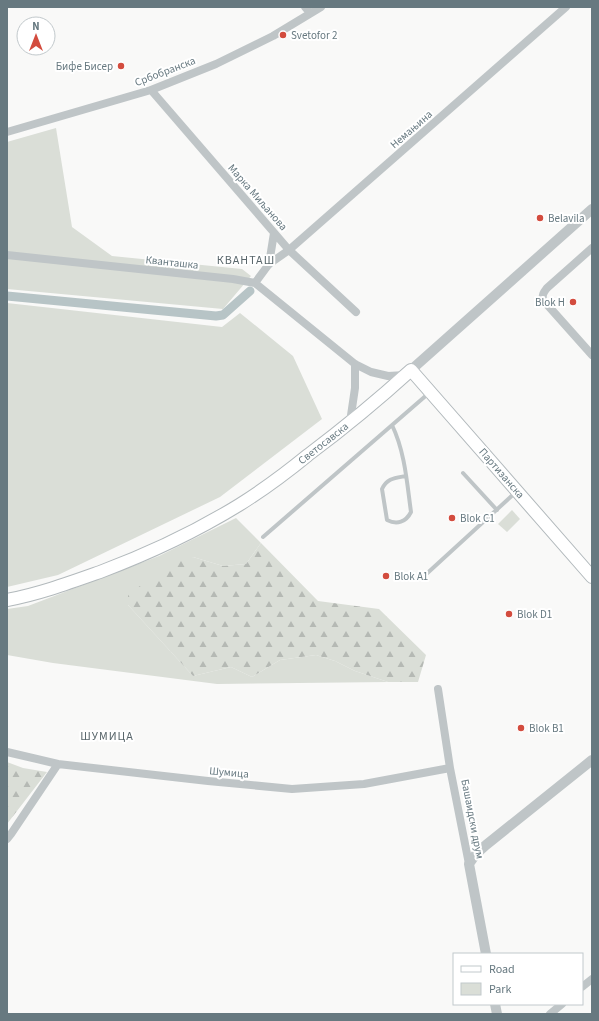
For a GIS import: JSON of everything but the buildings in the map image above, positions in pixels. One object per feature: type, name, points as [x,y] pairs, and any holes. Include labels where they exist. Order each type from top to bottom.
[{"type":"main road","name":"Партизанска","points":[[408,372],[430,392],[592,577]]},
{"type":"main road","name":"Светосавска","points":[[7,600],[50,590],[85,578],[144,554],[193,531],[238,506],[278,479],[350,422],[408,372]]},
{"type":"street","name":"Србобранска","points":[[7,132],[151,90],[216,64],[273,36],[308,10],[322,7]]},
{"type":"street","name":"Немањина","points":[[255,283],[269,264],[290,250],[566,7]]},
{"type":"street","name":"Марка Миљанова","points":[[151,90],[274,233],[356,312]]},
{"type":"street","name":"Светосавска","points":[[408,372],[592,208]]},
{"type":"street","name":"Немањина","points":[[269,264],[274,233]]},
{"type":"street","points":[[592,248],[547,288],[542,296],[543,300],[592,355]]},
{"type":"street","name":"Кванташка","points":[[7,255],[225,278],[255,283],[356,364],[371,372],[388,376],[408,372]]},
{"type":"street","points":[[350,422],[355,388],[356,364]]},
{"type":"street","name":"Башаидски друм","points":[[438,689],[450,768],[486,953]]},
{"type":"street","name":"Шумица","points":[[7,752],[58,764],[292,789],[364,784],[450,768]]},
{"type":"street","points":[[469,864],[476,854],[486,845],[592,760]]},
{"type":"street","points":[[7,839],[58,764]]},
{"type":"street","points":[[583,986],[592,979]]},
{"type":"street","points":[[550,1014],[561,1005]]},
{"type":"lane","points":[[263,537],[430,392]]},
{"type":"lane","points":[[392,425],[402,451],[406,476],[411,512],[403,521],[393,522],[387,520],[382,488],[392,478],[406,476]]},
{"type":"lane","points":[[463,473],[497,510]]},
{"type":"lane","points":[[422,578],[517,491]]},
{"type":"green space","points":[[56,128],[72,227],[112,256],[242,269],[251,276],[223,309],[7,289],[7,142]]},
{"type":"green space","points":[[7,303],[222,327],[240,313],[293,356],[322,419],[220,497],[58,575],[7,587]]},
{"type":"green space","points":[[512,510],[520,519],[507,532],[498,524]]},
{"type":"green space","points":[[236,518],[261,543],[246,564],[223,566],[193,557],[128,605],[193,676],[231,667],[252,677],[280,660],[316,655],[335,661],[355,671],[388,682],[217,684],[53,663],[7,655],[7,609],[28,606],[159,556]]},
{"type":"green space","points":[[261,543],[318,601],[379,609],[426,655],[418,682],[388,682],[355,671],[335,661],[316,655],[280,660],[252,677],[231,667],[193,676],[128,605],[128,595],[173,561],[193,557],[223,566],[246,564]]},
{"type":"green space","points":[[7,762],[23,768],[47,772],[7,824]]},
{"type":"waterway","points":[[7,296],[216,316],[223,315],[250,291]]},
{"type":"place","name":"Svetofor 2","points":[[283,35]]},
{"type":"place","name":"Бифе Бисер","points":[[121,66]]},
{"type":"place","name":"Belavila","points":[[540,218]]},
{"type":"place","name":"Blok H","points":[[573,302]]},
{"type":"place","name":"Blok C1","points":[[452,518]]},
{"type":"place","name":"Blok A1","points":[[386,576]]},
{"type":"place","name":"Blok D1","points":[[509,614]]},
{"type":"place","name":"Blok B1","points":[[521,728]]},
{"type":"district","name":"КВАНТАШ","points":[[246,260]]},
{"type":"district","name":"ШУМИЦА","points":[[107,736]]}]
